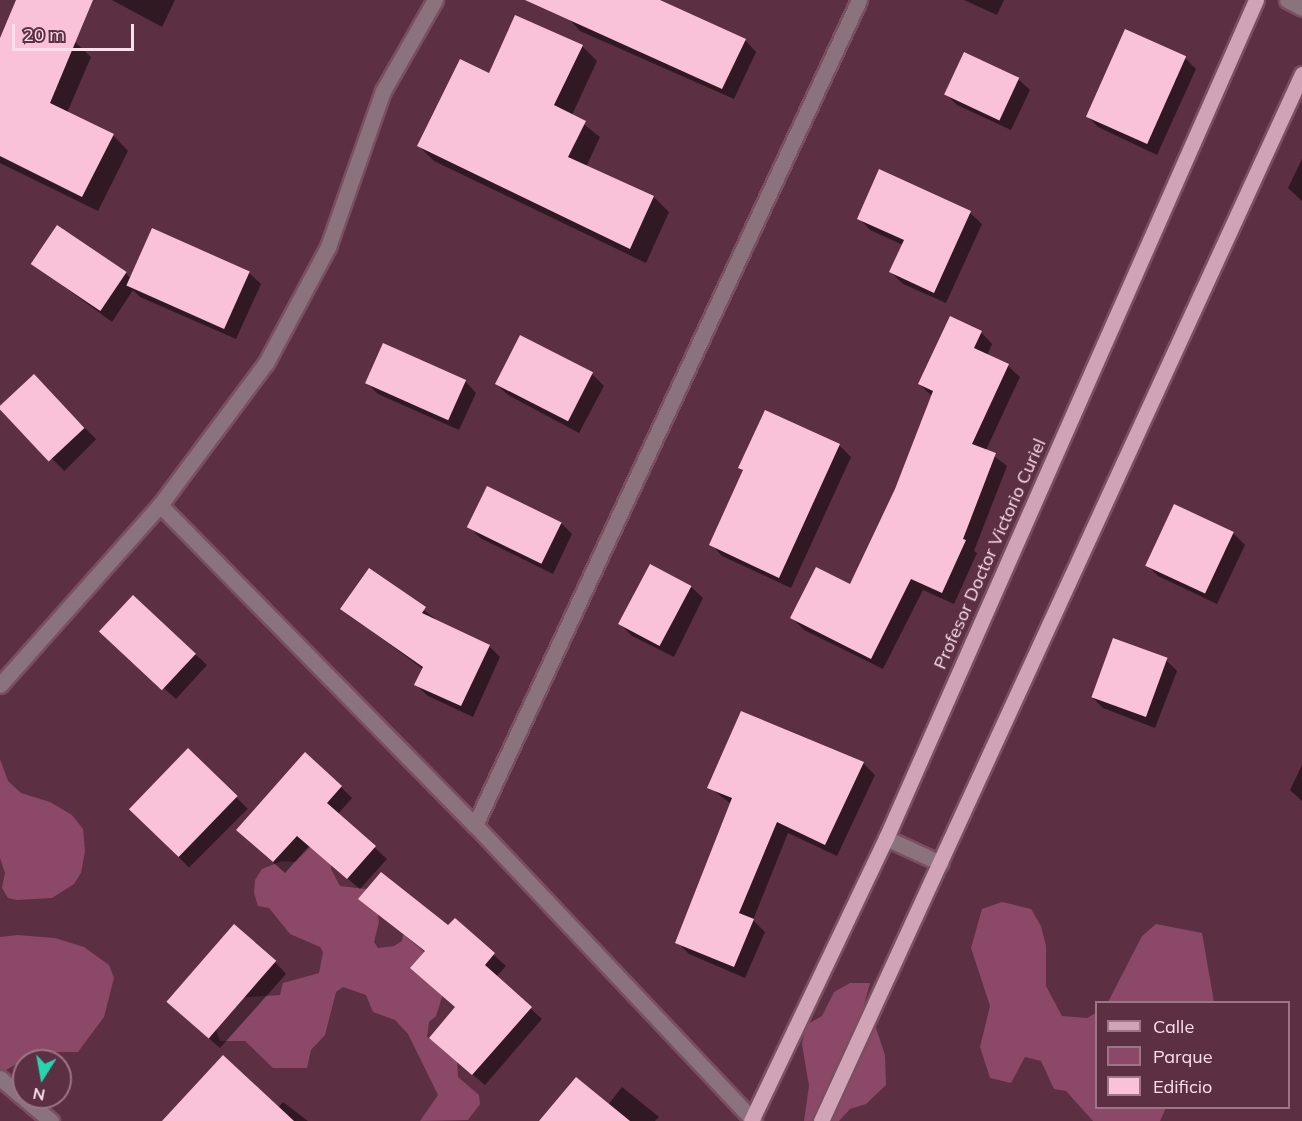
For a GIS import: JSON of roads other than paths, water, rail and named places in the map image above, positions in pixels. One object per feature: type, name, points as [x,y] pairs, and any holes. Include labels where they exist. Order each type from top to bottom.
[{"type":"main road","name":"Profesor Doctor Victorio Curiel","points":[[752,1120],[886,838],[1256,0]]},
{"type":"main road","points":[[821,1121],[1302,74]]},
{"type":"street","points":[[0,685],[160,505],[266,363],[328,247],[382,91],[435,0]]},
{"type":"street","points":[[475,825],[859,0]]},
{"type":"street","points":[[1287,0],[1302,8]]},
{"type":"street","points":[[160,505],[475,825],[752,1120]]},
{"type":"street","points":[[886,838],[940,863]]},
{"type":"street","points":[[0,1078],[51,1121]]}]
